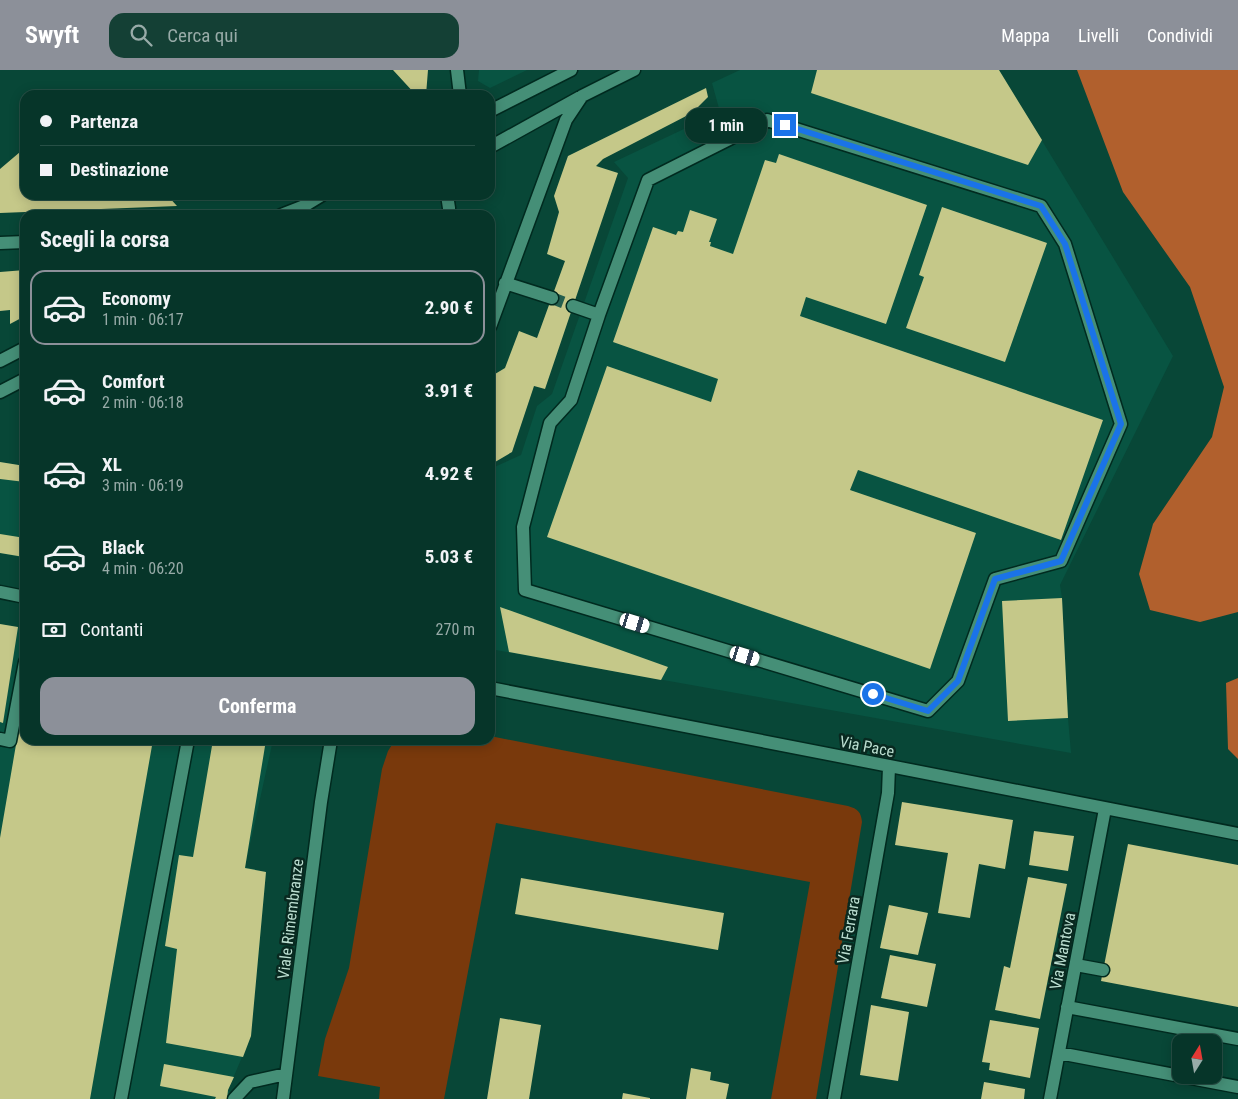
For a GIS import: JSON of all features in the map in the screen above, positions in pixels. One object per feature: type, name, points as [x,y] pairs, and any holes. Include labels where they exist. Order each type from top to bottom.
[{"type":"street","points":[[457,70],[459,90]]},
{"type":"street","points":[[495,108],[571,70]]},
{"type":"street","points":[[495,144],[582,96],[634,70]]},
{"type":"street","points":[[495,312],[566,120],[582,96]]},
{"type":"street","points":[[767,120],[1041,206],[1065,244],[1121,424],[1061,561],[995,579],[958,681],[928,711],[525,590],[523,527],[550,423],[571,400],[599,315],[648,180],[767,120]]},
{"type":"street","points":[[294,210],[314,200]]},
{"type":"street","points":[[0,243],[20,242]]},
{"type":"street","points":[[505,283],[552,298]]},
{"type":"street","points":[[573,306],[599,315]]},
{"type":"street","points":[[0,361],[20,351]]},
{"type":"street","points":[[0,392],[20,382]]},
{"type":"street","points":[[0,592],[20,596]]},
{"type":"street","points":[[0,739],[10,741],[20,688]]},
{"type":"street","name":"Via Pace","points":[[495,689],[1238,834]]},
{"type":"street","points":[[121,1099],[187,745]]},
{"type":"street","name":"Viale Rimembranze","points":[[283,1099],[321,802],[330,745]]},
{"type":"street","name":"Via Ferrara","points":[[834,1099],[888,793],[889,767]]},
{"type":"street","name":"Via Mantova","points":[[1050,1099],[1105,809]]},
{"type":"street","points":[[1076,965],[1103,970]]},
{"type":"street","points":[[1068,1006],[1238,1039]]},
{"type":"street","points":[[1059,1053],[1238,1087]]},
{"type":"street","points":[[234,1099],[250,1082],[286,1074]]},
{"type":"shaded area","points":[[479,70],[527,70],[490,88],[478,81]]},
{"type":"shaded area","points":[[740,70],[999,70],[1173,356],[1060,585],[1071,753],[495,650],[495,467],[521,455],[537,406],[552,394],[628,178],[614,162],[720,112],[712,83]]},
{"type":"shaded area","points":[[1077,70],[1238,70],[1238,612],[1200,622],[1150,610],[1139,574],[1153,524],[1212,437],[1224,387],[1190,287],[1123,192]]},
{"type":"shaded area","points":[[0,462],[20,465],[20,557],[0,553]]},
{"type":"shaded area","points":[[0,624],[20,628],[20,745],[272,745],[245,867],[266,872],[251,1036],[228,1090],[235,1099],[0,1099]]},
{"type":"shaded area","points":[[1238,678],[1238,759],[1228,749],[1226,683]]},
{"type":"shaded area","points":[[495,737],[848,806],[858,811],[862,822],[816,1099],[771,1099],[810,882],[496,823],[444,1099],[379,1099],[380,1087],[318,1076],[325,1039],[349,968],[382,769],[392,745],[495,745]]},
{"type":"building","points":[[393,70],[428,70],[426,90],[411,90]]},
{"type":"building","points":[[817,70],[999,70],[1042,140],[1028,165],[811,93]]},
{"type":"building","points":[[706,88],[708,97],[692,113],[603,159],[596,166],[618,173],[545,389],[534,386],[512,452],[495,462],[495,374],[505,368],[519,331],[537,338],[565,261],[547,254],[559,212],[554,196],[568,156]]},
{"type":"building","points":[[20,152],[20,200],[172,200],[177,206],[20,210],[20,212],[0,213],[0,169]]},
{"type":"building","points":[[779,154],[927,205],[886,324],[806,297],[800,316],[1103,420],[1061,540],[858,470],[850,490],[976,533],[930,669],[547,537],[607,366],[711,402],[718,379],[613,342],[653,227],[676,235],[678,231],[683,232],[690,210],[717,219],[709,242],[711,242],[710,246],[733,254],[765,160],[776,163]]},
{"type":"building","points":[[942,207],[1047,243],[1005,362],[906,328],[924,277],[919,275]]},
{"type":"building","points":[[20,270],[20,319],[10,324],[10,310],[0,311],[0,272]]},
{"type":"building","points":[[0,462],[20,465],[20,481],[0,479]]},
{"type":"building","points":[[0,534],[20,537],[20,556],[0,553]]},
{"type":"building","points":[[1062,598],[1068,718],[1008,721],[1002,601]]},
{"type":"building","points":[[500,607],[668,667],[661,680],[509,652]]},
{"type":"building","points":[[0,624],[18,627],[3,723],[0,722]]},
{"type":"building","points":[[20,721],[20,745],[152,745],[90,1099],[0,1099],[0,838]]},
{"type":"building","points":[[212,745],[265,745],[245,868],[266,872],[251,1036],[243,1057],[166,1043],[177,949],[165,946],[179,855],[193,857]]},
{"type":"building","points":[[902,802],[1013,820],[1005,869],[979,864],[970,918],[938,913],[948,853],[895,845]]},
{"type":"building","points":[[1034,831],[1074,836],[1068,871],[1029,865]]},
{"type":"building","points":[[1128,844],[1238,865],[1238,1007],[1101,981]]},
{"type":"building","points":[[1028,877],[1067,884],[1040,1019],[995,1010],[1004,966],[1010,968]]},
{"type":"building","points":[[521,878],[724,913],[718,950],[515,914]]},
{"type":"building","points":[[889,905],[928,913],[918,955],[880,948]]},
{"type":"building","points":[[890,955],[936,964],[927,1007],[881,998]]},
{"type":"building","points":[[871,1005],[909,1012],[898,1081],[860,1075]]},
{"type":"building","points":[[500,1018],[541,1025],[529,1099],[487,1099]]},
{"type":"building","points":[[990,1020],[1039,1028],[1030,1078],[989,1070],[990,1063],[982,1062]]},
{"type":"building","points":[[164,1064],[234,1077],[228,1090],[227,1099],[215,1099],[216,1097],[160,1086]]},
{"type":"building","points":[[691,1068],[711,1072],[710,1080],[729,1084],[726,1099],[686,1099]]},
{"type":"building","points":[[984,1082],[1025,1089],[1024,1099],[981,1099]]},
{"type":"building","points":[[623,1093],[650,1098],[650,1099],[622,1099]]},
{"type":"tunnel","points":[[552,298],[573,306]]},
{"type":"route","points":[[785,125],[1041,206],[1065,244],[1121,424],[1061,561],[995,579],[958,681],[928,711],[873,694]]}]
